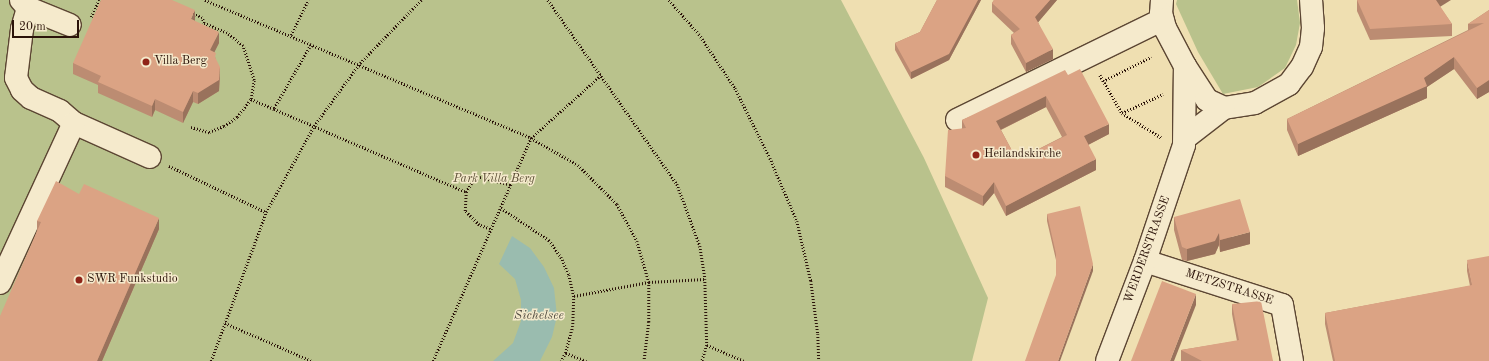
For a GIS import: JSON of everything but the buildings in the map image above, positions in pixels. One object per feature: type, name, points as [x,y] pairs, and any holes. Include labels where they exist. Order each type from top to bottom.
[{"type":"street","points":[[1185,138],[1224,108],[1255,103],[1289,84],[1302,67],[1311,47],[1313,28],[1312,0]]},
{"type":"street","points":[[70,25],[24,4],[16,78],[22,90],[31,98],[60,112],[74,123],[150,157]]},
{"type":"street","points":[[957,120],[1088,56],[1162,10],[1184,66],[1207,100],[1224,108]]},
{"type":"street","name":"WERDERSTRASSE","points":[[1107,361],[1145,261],[1185,138],[1184,66]]},
{"type":"street","points":[[0,283],[74,123]]},
{"type":"street","name":"METZSTRASSE","points":[[1145,261],[1282,305],[1292,361]]},
{"type":"path","points":[[205,0],[291,35],[311,45],[360,63],[531,138],[578,165],[617,204],[637,241],[649,282],[649,322],[644,361]]},
{"type":"path","points":[[291,35],[308,0]]},
{"type":"path","points":[[211,361],[266,212],[314,126],[360,63],[421,0]]},
{"type":"path","points":[[548,0],[677,184],[700,246],[705,279],[707,346],[702,361]]},
{"type":"path","points":[[669,0],[699,34],[735,88],[770,158],[797,221],[811,281],[819,361]]},
{"type":"path","points":[[188,12],[202,18],[204,23],[227,33],[243,46],[254,80],[251,99],[236,117],[224,126],[209,132],[191,127]]},
{"type":"path","points":[[274,109],[311,45]]},
{"type":"path","points":[[1088,56],[1122,113],[1162,138]]},
{"type":"path","points":[[1103,81],[1151,57]]},
{"type":"path","points":[[432,361],[531,138],[601,75]]},
{"type":"path","points":[[1122,113],[1165,93]]},
{"type":"path","points":[[251,99],[466,192]]},
{"type":"path","points":[[150,157],[266,212]]},
{"type":"path","points":[[490,229],[479,225],[465,210],[466,192],[472,182],[480,177],[511,185]]},
{"type":"path","points":[[501,208],[549,240],[561,257],[574,296],[573,326],[566,353],[561,361]]},
{"type":"path","points":[[574,296],[649,282],[705,279]]},
{"type":"path","points":[[225,323],[312,361]]},
{"type":"path","points":[[707,346],[744,361]]},
{"type":"path","points":[[566,353],[586,361]]},
{"type":"green space","name":"Park Villa Berg","points":[[0,0],[841,0],[924,158],[988,298],[972,361],[0,361]]},
{"type":"green space","points":[[1177,0],[1297,0],[1300,23],[1296,45],[1285,68],[1258,87],[1223,94],[1198,52],[1176,4]]},
{"type":"water","name":"Sichelsee","points":[[512,236],[530,248],[544,267],[554,288],[557,316],[552,337],[540,361],[493,361],[513,343],[521,321],[521,300],[515,279],[499,264]]},
{"type":"place","name":"Villa Berg","points":[[146,62]]},
{"type":"place","name":"Heilandskirche","points":[[976,155]]},
{"type":"place","name":"SWR Funkstudio","points":[[79,280]]}]
